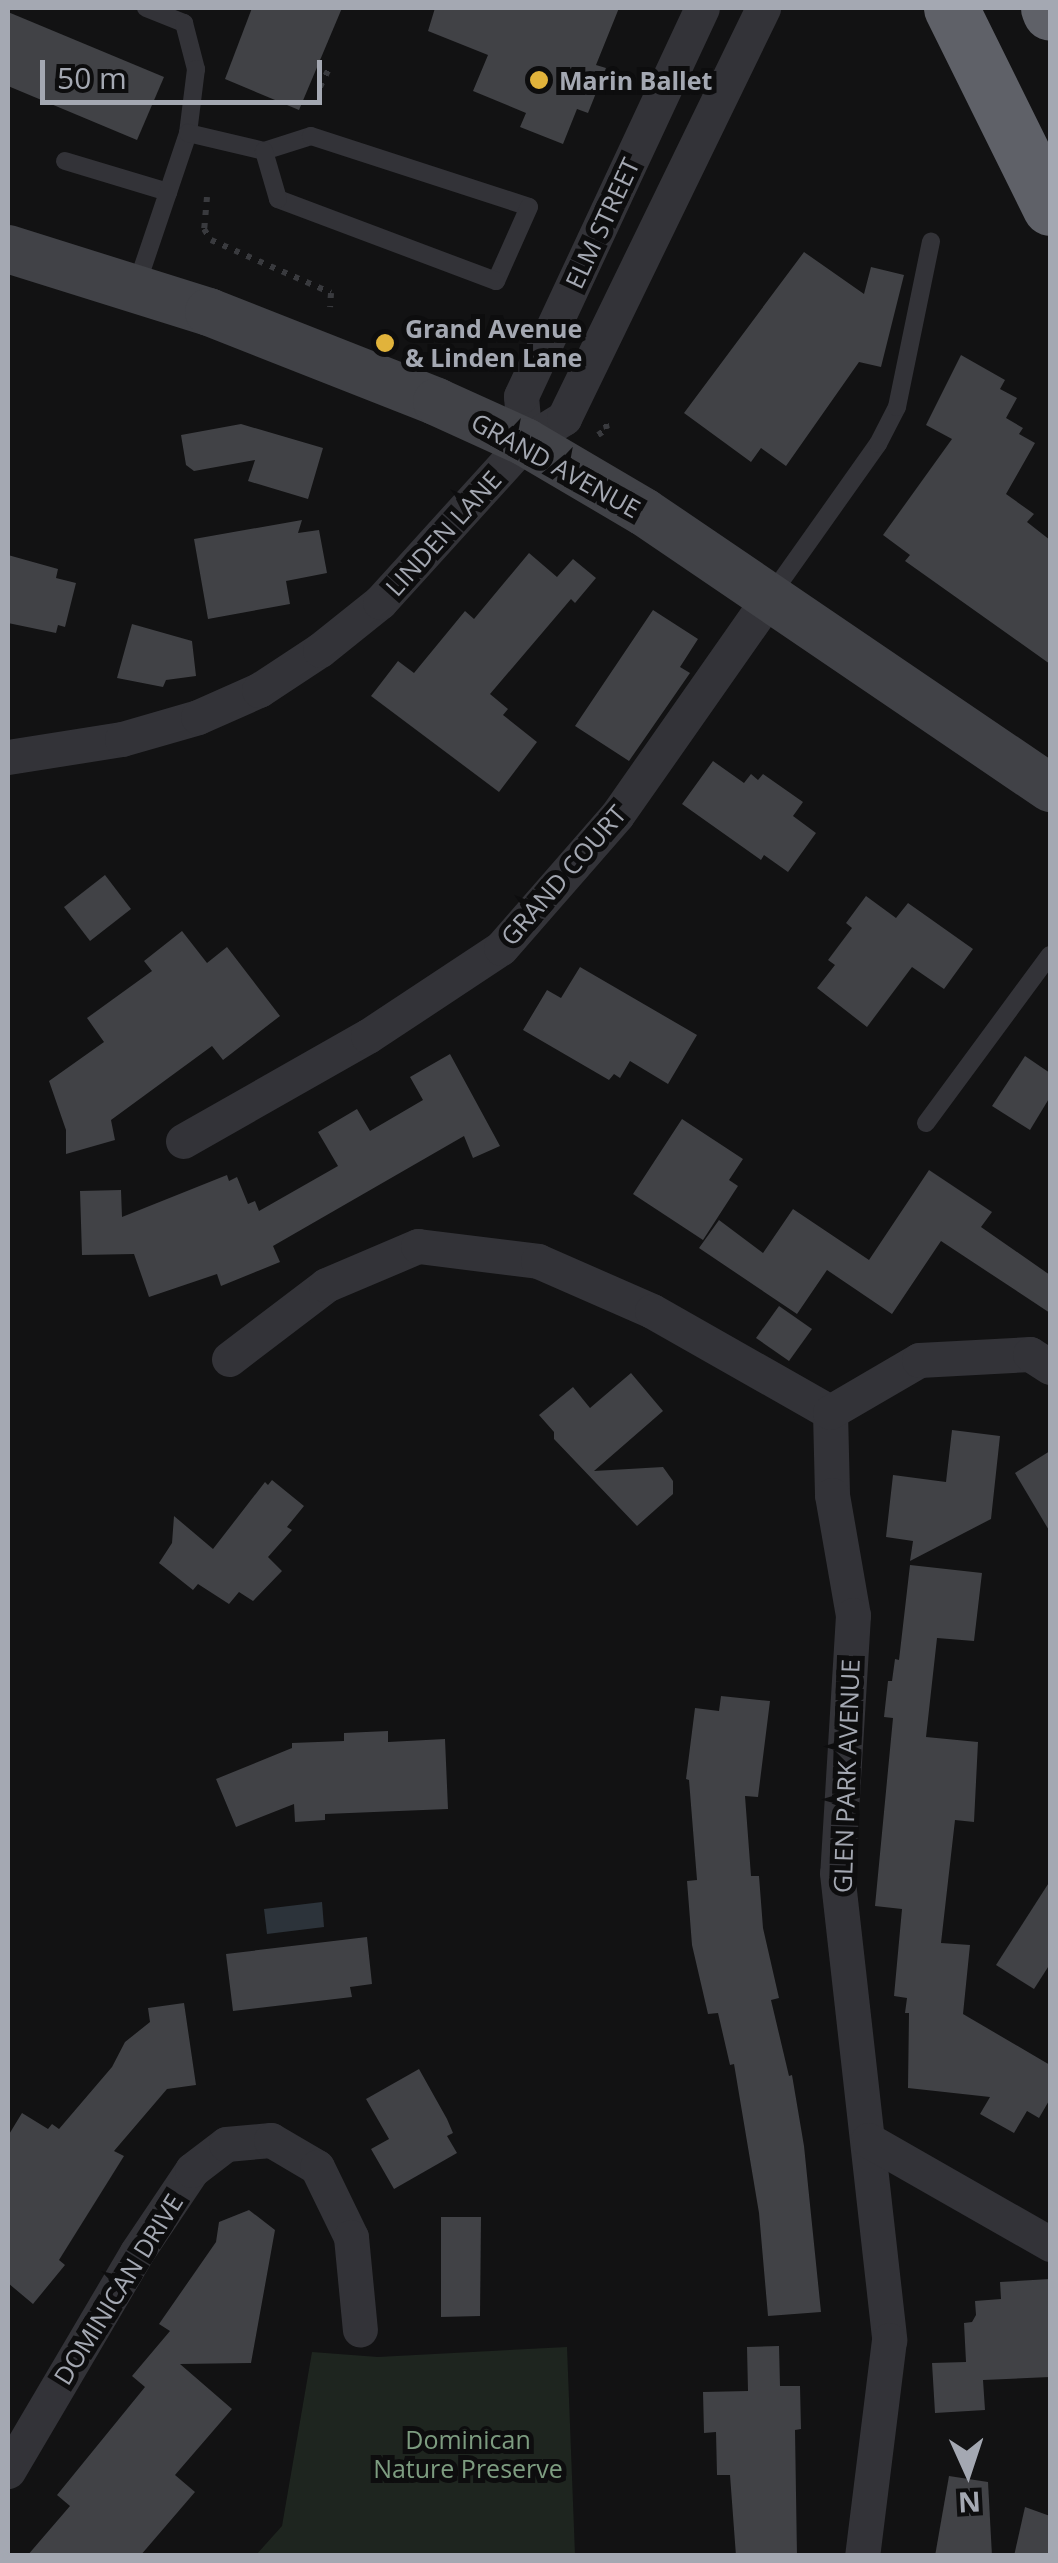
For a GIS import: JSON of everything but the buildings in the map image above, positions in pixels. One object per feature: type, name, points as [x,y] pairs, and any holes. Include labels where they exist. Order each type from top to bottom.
[{"type":"highway","points":[[951,8],[1050,208]]},
{"type":"street","name":"ELM STREET","points":[[525,442],[521,396],[702,8]]},
{"type":"street","name":"LINDEN LANE","points":[[8,756],[122,739],[198,717],[258,690],[320,650],[380,602],[525,442],[564,418],[762,8]]},
{"type":"street","name":"GRAND AVENUE","points":[[8,249],[136,289],[344,364],[525,442],[612,492],[771,596],[1050,788]]},
{"type":"street","name":"GRAND COURT","points":[[183,1141],[368,1036],[500,948],[618,815],[771,596]]},
{"type":"street","points":[[229,1359],[326,1285],[418,1246],[538,1261],[652,1311],[830,1412],[919,1360],[1030,1354],[1050,1368]]},
{"type":"street","name":"GLEN PARK AVENUE","points":[[830,1412],[832,1495],[853,1615],[836,1873],[890,2340],[862,2556]]},
{"type":"street","name":"DOMINICAN DRIVE","points":[[8,2471],[136,2252],[192,2170],[226,2144],[271,2140],[317,2167],[351,2237],[360,2330]]},
{"type":"street","points":[[868,2140],[1050,2244]]},
{"type":"lane","points":[[136,289],[188,132],[196,68],[184,23],[146,8]]},
{"type":"lane","points":[[188,132],[264,151],[311,136],[529,207],[496,281],[278,200],[264,151]]},
{"type":"lane","points":[[65,161],[168,192]]},
{"type":"lane","points":[[771,596],[878,444],[896,406],[931,241]]},
{"type":"lane","points":[[926,1123],[1050,955]]},
{"type":"path","points":[[320,87],[331,64]]},
{"type":"path","points":[[207,197],[204,229],[211,240],[331,293],[330,308]]},
{"type":"path","points":[[598,435],[607,429]]},
{"type":"green space","name":"Dominican Nature Preserve","points":[[567,2347],[575,2555],[256,2555],[282,2526],[312,2352],[378,2357]]},
{"type":"shaded area","points":[[322,1902],[324,1927],[267,1934],[264,1909]]},
{"type":"place","name":"Marin Ballet","points":[[539,80]]},
{"type":"place","name":"Grand Avenue & Linden Lane","points":[[385,343]]}]
